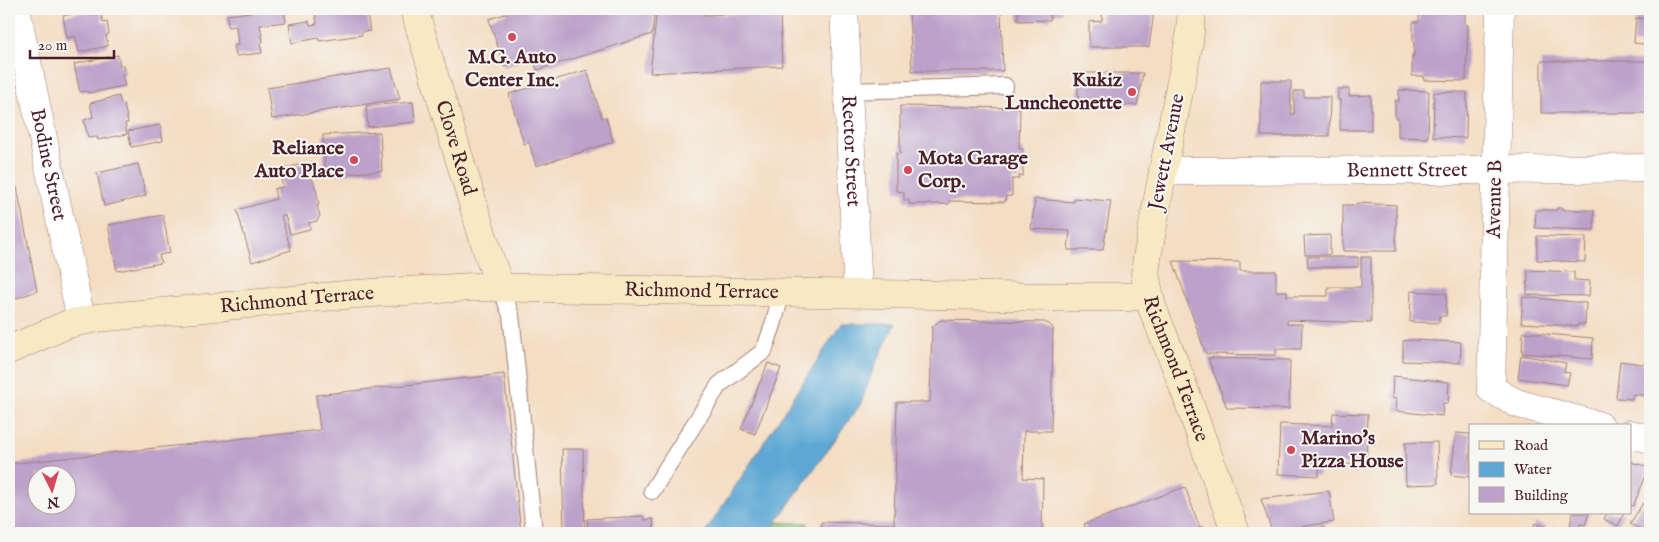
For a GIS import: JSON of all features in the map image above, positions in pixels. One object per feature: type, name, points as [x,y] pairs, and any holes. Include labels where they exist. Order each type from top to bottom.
[{"type":"main road","name":"Clove Road","points":[[414,9],[500,287]]},
{"type":"main road","name":"Jewett Avenue","points":[[1148,295],[1145,274],[1146,258],[1189,42],[1192,9]]},
{"type":"main road","name":"Richmond Terrace","points":[[9,350],[81,320],[356,294],[500,287],[1115,298],[1148,295],[1236,533]]},
{"type":"street","name":"Bodine Street","points":[[16,9],[81,320]]},
{"type":"street","name":"Rector Street","points":[[844,9],[858,294]]},
{"type":"street","name":"Avenue B","points":[[1500,9],[1491,389],[1516,403],[1593,424]]},
{"type":"street","name":"Bennett Street","points":[[1163,171],[1650,168]]},
{"type":"street","points":[[1632,434],[1650,439]]},
{"type":"lane","points":[[848,91],[1004,86]]},
{"type":"lane","points":[[500,287],[511,314],[534,533]]},
{"type":"lane","points":[[652,491],[719,385],[764,351],[774,325],[782,292]]},
{"type":"green space","points":[[776,522],[808,523],[807,533],[768,533]]},
{"type":"water","points":[[841,324],[895,324],[875,365],[860,405],[768,533],[705,533]]},
{"type":"building","points":[[100,9],[103,23],[107,22],[109,34],[106,35],[108,46],[79,52],[75,36],[67,38],[63,16]]},
{"type":"building","points":[[258,9],[284,9],[286,22],[260,25],[263,42],[260,43],[262,53],[236,56],[234,46],[238,45],[236,26],[228,27],[227,15],[258,11]]},
{"type":"building","points":[[366,9],[370,31],[362,32],[362,35],[319,41],[319,38],[292,43],[289,24],[309,21],[310,25],[317,24],[315,11]]},
{"type":"building","points":[[521,9],[655,9],[652,34],[537,70],[533,57],[504,67],[489,19]]},
{"type":"building","points":[[657,9],[704,9],[704,15],[780,12],[782,66],[650,73]]},
{"type":"building","points":[[909,9],[1001,9],[1003,71],[912,71]]},
{"type":"building","points":[[1018,9],[1062,9],[1062,13],[1050,14],[1050,20],[1018,21]]},
{"type":"building","points":[[1102,9],[1152,9],[1153,19],[1149,47],[1089,47],[1089,22],[1102,21]]},
{"type":"building","points":[[1419,9],[1465,9],[1465,24],[1468,25],[1466,81],[1424,80],[1424,76],[1412,76],[1412,56],[1414,56],[1413,22],[1419,22]]},
{"type":"building","points":[[1568,9],[1568,11],[1544,10]]},
{"type":"building","points":[[1636,18],[1650,19],[1650,45],[1634,43]]},
{"type":"building","points":[[118,55],[120,66],[123,65],[125,74],[122,75],[125,86],[88,93],[87,91],[80,92],[74,64]]},
{"type":"building","points":[[1541,61],[1650,61],[1650,113],[1541,113]]},
{"type":"building","points":[[391,68],[400,99],[272,119],[267,88]]},
{"type":"building","points":[[587,70],[602,118],[606,117],[613,142],[536,166],[529,142],[524,144],[509,94]]},
{"type":"building","points":[[1078,73],[1143,73],[1137,105],[1078,105]]},
{"type":"building","points":[[1261,81],[1291,81],[1291,114],[1294,114],[1294,91],[1304,91],[1304,97],[1330,97],[1329,136],[1261,136]]},
{"type":"building","points":[[1338,89],[1349,89],[1349,96],[1371,95],[1371,130],[1340,130]]},
{"type":"building","points":[[1399,90],[1429,91],[1428,138],[1398,137],[1398,118],[1395,118],[1395,101],[1399,101]]},
{"type":"building","points":[[1434,92],[1467,92],[1466,138],[1433,137]]},
{"type":"building","points":[[119,96],[121,105],[124,104],[128,123],[125,123],[127,134],[98,140],[97,137],[88,138],[84,120],[93,117],[90,103]]},
{"type":"building","points":[[413,102],[415,122],[368,127],[366,106]]},
{"type":"building","points":[[900,106],[1020,108],[1019,149],[1023,149],[1023,176],[1019,175],[1019,179],[1012,179],[1012,196],[1006,196],[1005,202],[949,201],[949,204],[909,204],[909,200],[904,200],[904,192],[896,191],[896,153],[900,154]]},
{"type":"building","points":[[160,125],[163,141],[131,147],[128,131]]},
{"type":"building","points":[[380,132],[382,171],[325,175],[323,135]]},
{"type":"building","points":[[305,163],[310,179],[312,178],[316,189],[319,205],[317,206],[320,216],[317,221],[309,223],[310,229],[290,234],[285,215],[281,216],[291,250],[252,262],[237,210],[276,199],[274,189],[283,187],[279,170]]},
{"type":"building","points":[[138,164],[146,196],[104,206],[97,173]]},
{"type":"building","points":[[17,187],[37,291],[9,301],[9,188]]},
{"type":"building","points":[[1074,198],[1111,201],[1103,250],[1068,250],[1070,231],[1031,229],[1035,199],[1074,202]]},
{"type":"building","points":[[1357,203],[1396,205],[1396,251],[1343,251],[1343,205],[1357,205]]},
{"type":"building","points":[[1557,208],[1564,208],[1564,210],[1594,210],[1594,230],[1535,228],[1536,210],[1557,210]]},
{"type":"building","points":[[163,215],[170,253],[159,255],[161,263],[117,271],[108,225]]},
{"type":"building","points":[[1330,235],[1330,255],[1305,255],[1304,236]]},
{"type":"building","points":[[1537,236],[1586,237],[1585,262],[1537,260]]},
{"type":"building","points":[[1307,257],[1358,257],[1358,267],[1308,267]]},
{"type":"building","points":[[1361,257],[1371,257],[1371,323],[1287,320],[1287,324],[1302,324],[1301,349],[1276,349],[1276,355],[1206,354],[1173,261],[1240,262],[1240,271],[1276,271],[1276,291],[1287,291],[1287,296],[1328,296],[1328,287],[1361,287]]},
{"type":"building","points":[[1528,270],[1574,272],[1574,280],[1590,281],[1589,296],[1527,295]]},
{"type":"building","points":[[1411,291],[1447,293],[1446,316],[1439,316],[1439,323],[1410,322]]},
{"type":"building","points":[[1523,297],[1586,303],[1585,324],[1578,324],[1578,326],[1521,323]]},
{"type":"building","points":[[941,320],[1044,322],[1053,328],[1051,431],[1024,431],[1023,478],[1043,479],[1042,531],[1061,533],[821,533],[821,522],[894,524],[897,402],[930,402],[932,327]]},
{"type":"building","points":[[1523,332],[1593,338],[1592,359],[1522,353]]},
{"type":"building","points":[[1403,341],[1461,342],[1460,363],[1403,361]]},
{"type":"building","points":[[1521,355],[1566,363],[1564,372],[1570,373],[1567,385],[1518,378]]},
{"type":"building","points":[[1208,358],[1290,360],[1289,409],[1227,408]]},
{"type":"building","points":[[1620,361],[1650,365],[1650,396],[1633,394],[1632,399],[1616,398]]},
{"type":"building","points":[[768,363],[781,368],[755,434],[741,429]]},
{"type":"building","points":[[504,374],[521,533],[9,533],[9,464],[320,430],[316,395]]},
{"type":"building","points":[[1393,376],[1449,382],[1448,403],[1443,403],[1442,416],[1395,411],[1396,399],[1392,398]]},
{"type":"building","points":[[1333,413],[1368,414],[1366,465],[1319,463],[1319,476],[1278,474],[1280,424],[1332,426]]},
{"type":"building","points":[[1456,433],[1469,434],[1469,477],[1451,475]]},
{"type":"building","points":[[1437,442],[1438,484],[1406,485],[1405,443]]},
{"type":"building","points":[[562,449],[583,449],[585,533],[564,533]]},
{"type":"building","points":[[1632,462],[1650,467],[1632,506]]},
{"type":"building","points":[[1185,487],[1200,528],[1203,527],[1205,533],[1087,533],[1084,524]]},
{"type":"building","points":[[1329,491],[1334,522],[1272,531],[1261,499]]},
{"type":"building","points":[[1650,497],[1650,533],[1630,524],[1643,503],[1646,505]]},
{"type":"building","points":[[1573,514],[1589,514],[1585,525],[1580,524],[1579,528],[1570,525]]},
{"type":"building","points":[[1606,514],[1624,514],[1618,526],[1604,519]]},
{"type":"building","points":[[643,516],[644,520],[653,519],[654,533],[588,533],[587,519]]},
{"type":"building","points":[[1535,523],[1546,527],[1544,533],[1531,533]]},
{"type":"building","points":[[1324,527],[1327,533],[1278,533],[1278,532]]},
{"type":"building","points":[[1363,530],[1363,533],[1341,533],[1341,532]]},
{"type":"place","name":"M.G. Auto Center Inc.","points":[[512,37]]},
{"type":"place","name":"Kukiz Luncheonette","points":[[1132,92]]},
{"type":"place","name":"Reliance Auto Place","points":[[354,160]]},
{"type":"place","name":"Mota Garage Corp.","points":[[908,170]]},
{"type":"place","name":"Marino's Pizza House","points":[[1291,450]]}]
